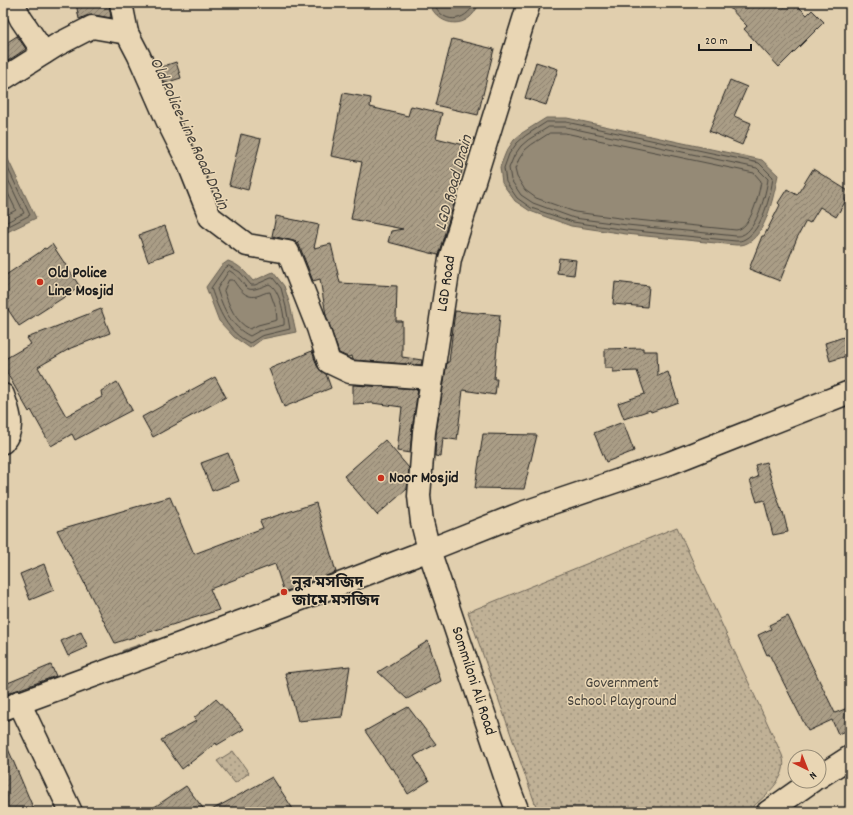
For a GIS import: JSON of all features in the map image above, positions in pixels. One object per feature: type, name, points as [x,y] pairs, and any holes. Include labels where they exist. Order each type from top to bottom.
[{"type":"street","points":[[13,3],[21,19],[44,53]]},
{"type":"street","points":[[121,3],[126,33],[139,56],[188,162],[210,217],[248,245],[288,252],[318,328],[329,362],[350,372],[432,378]]},
{"type":"street","name":"LGD Road","points":[[429,550],[422,522],[419,496],[424,432],[450,259],[529,3]]},
{"type":"street","points":[[3,79],[44,53],[92,27],[126,33]]},
{"type":"street","points":[[71,812],[11,706],[258,615],[522,513],[670,463],[850,392]]},
{"type":"street","points":[[3,395],[11,419],[10,431],[3,442]]},
{"type":"street","name":"Sommiloni Ali Road","points":[[429,550],[518,812]]},
{"type":"street","points":[[827,772],[850,757]]},
{"type":"street","points":[[768,812],[801,789]]},
{"type":"green space","name":"Government School Playground","points":[[677,527],[782,755],[784,763],[779,779],[774,787],[747,812],[538,812],[468,612]]},
{"type":"green space","points":[[233,751],[249,773],[235,783],[217,761]]},
{"type":"water","points":[[429,3],[479,3],[475,12],[469,18],[462,22],[454,23],[447,22],[440,18],[434,12]]},
{"type":"water","points":[[546,118],[567,118],[762,160],[778,175],[764,224],[752,240],[744,244],[736,245],[626,234],[571,226],[530,211],[515,201],[502,183],[500,167],[506,152],[514,140],[522,133]]},
{"type":"water","points":[[3,149],[36,218],[3,234]]},
{"type":"water","points":[[228,261],[239,267],[253,281],[273,272],[284,286],[296,332],[262,339],[250,348],[234,337],[219,321],[206,287],[221,266]]},
{"type":"building","points":[[76,3],[109,3],[111,18],[94,15],[79,19]]},
{"type":"building","points":[[725,3],[795,3],[807,15],[812,10],[824,22],[779,67],[744,29],[747,26]]},
{"type":"building","points":[[17,36],[26,49],[3,64],[3,45]]},
{"type":"building","points":[[452,39],[494,49],[478,115],[435,105]]},
{"type":"building","points":[[176,62],[181,78],[165,83],[158,68]]},
{"type":"building","points":[[536,62],[558,69],[546,105],[525,98]]},
{"type":"building","points":[[730,80],[747,87],[734,116],[751,123],[742,145],[709,131]]},
{"type":"building","points":[[343,93],[371,98],[370,107],[408,116],[411,106],[442,113],[436,138],[468,146],[453,207],[438,255],[388,242],[391,231],[403,229],[351,219],[362,162],[331,156]]},
{"type":"building","points":[[241,134],[261,139],[248,190],[229,185]]},
{"type":"building","points":[[813,169],[850,192],[836,217],[820,207],[810,223],[806,221],[797,238],[780,281],[749,269],[762,236],[764,236],[780,205],[778,203],[787,189],[797,195]]},
{"type":"building","points":[[276,216],[319,225],[314,248],[331,244],[340,283],[397,286],[396,321],[402,321],[402,357],[422,360],[421,365],[353,360],[352,356],[348,357],[339,353],[326,315],[320,279],[313,281],[298,242],[272,236]]},
{"type":"building","points":[[165,226],[174,252],[148,261],[139,235]]},
{"type":"building","name":"Old Police Line Mosjid","points":[[52,244],[80,287],[19,326],[3,302],[3,277]]},
{"type":"building","points":[[559,258],[576,260],[574,275],[557,273]]},
{"type":"building","points":[[615,282],[649,286],[647,307],[613,304]]},
{"type":"building","points":[[101,309],[110,333],[71,348],[38,367],[66,416],[102,397],[101,391],[117,382],[132,410],[75,440],[72,434],[51,446],[31,410],[29,412],[3,366],[3,360],[31,344],[27,338]]},
{"type":"building","points":[[455,311],[500,315],[494,379],[497,379],[495,395],[463,390],[457,440],[443,438],[441,457],[435,456],[436,433],[447,362],[449,362]]},
{"type":"building","points":[[850,335],[850,355],[830,361],[825,343]]},
{"type":"building","points":[[643,348],[643,351],[657,351],[658,376],[668,372],[678,402],[651,412],[650,410],[624,419],[618,403],[645,394],[637,371],[613,372],[613,368],[605,368],[605,349]]},
{"type":"building","points":[[312,351],[317,366],[326,374],[331,388],[284,407],[269,369]]},
{"type":"building","points":[[215,377],[226,397],[153,437],[142,417]]},
{"type":"building","points":[[353,385],[418,389],[410,453],[397,451],[402,407],[372,403],[353,404]]},
{"type":"building","points":[[623,422],[634,451],[606,462],[594,433]]},
{"type":"building","points":[[483,434],[537,435],[524,489],[475,488]]},
{"type":"building","name":"Noor Mosjid","points":[[385,440],[409,468],[407,489],[377,515],[344,476]]},
{"type":"building","points":[[228,453],[239,481],[212,491],[201,463]]},
{"type":"building","points":[[766,462],[782,513],[783,512],[788,532],[773,535],[764,500],[757,502],[750,480],[758,477],[755,465]]},
{"type":"building","points":[[170,497],[194,554],[263,528],[260,521],[316,503],[336,572],[284,592],[275,564],[210,589],[219,610],[115,643],[57,530]]},
{"type":"building","points":[[44,564],[54,590],[30,600],[20,574]]},
{"type":"building","points":[[788,616],[835,713],[850,707],[850,729],[838,734],[832,720],[808,731],[769,654],[767,655],[758,635],[771,629],[769,625]]},
{"type":"building","points":[[81,632],[88,647],[68,656],[61,641]]},
{"type":"building","points":[[428,641],[441,681],[407,699],[378,672]]},
{"type":"building","points":[[51,665],[56,676],[6,694],[3,685]]},
{"type":"building","points":[[350,666],[342,717],[298,721],[285,673]]},
{"type":"building","points":[[216,699],[244,729],[217,745],[216,743],[182,769],[161,740],[196,721],[194,718]]},
{"type":"building","points":[[408,707],[436,744],[414,756],[429,781],[408,794],[393,768],[391,769],[365,731]]},
{"type":"building","points":[[3,737],[35,812],[3,812]]},
{"type":"building","points":[[272,777],[295,812],[208,812]]},
{"type":"building","points":[[186,786],[206,812],[147,812]]},
{"type":"waterway","name":"Old Police Line Road Drain","points":[[124,652],[156,641]]},
{"type":"place","name":"Old Police Line Mosjid","points":[[40,282]]},
{"type":"place","name":"Noor Mosjid","points":[[381,478]]},
{"type":"place","name":"নুর মসজিদ জামে মসজিদ","points":[[284,592]]},
{"type":"water label","name":"LGD Road Drain","points":[[455,183]]}]
